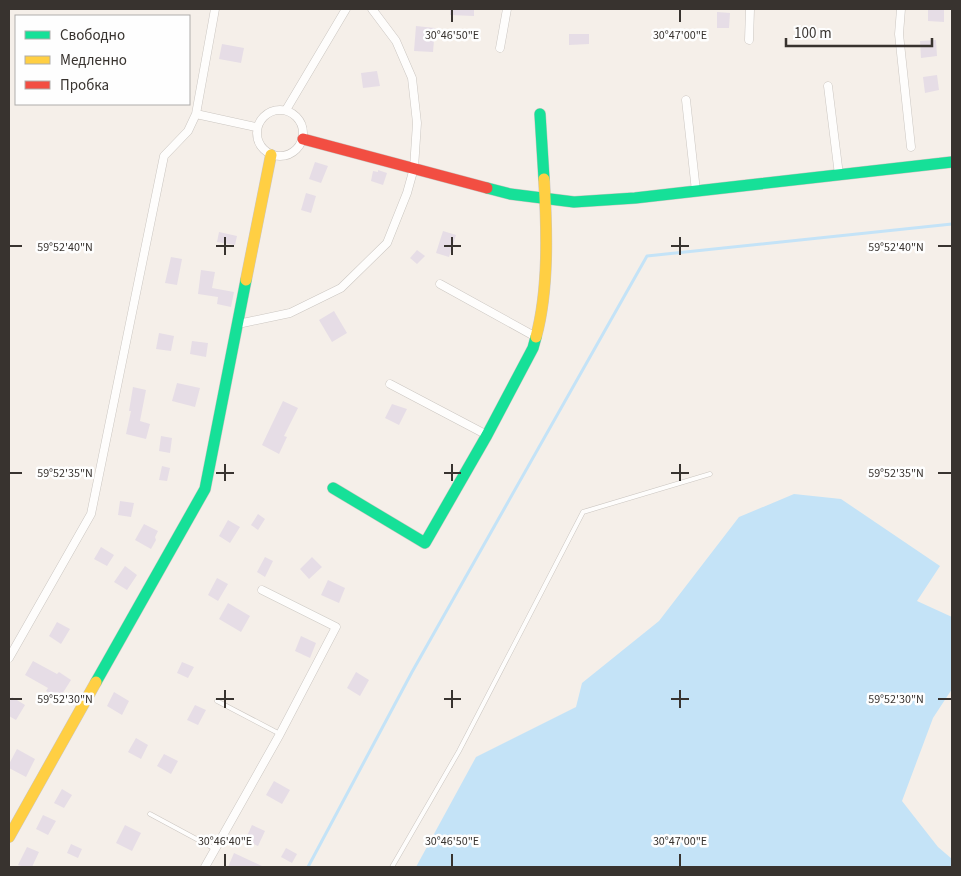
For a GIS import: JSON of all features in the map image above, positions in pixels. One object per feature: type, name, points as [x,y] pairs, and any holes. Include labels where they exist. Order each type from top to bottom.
[{"type":"street","points":[[9,658],[91,514],[164,156],[188,131],[196,114],[215,9]]},
{"type":"street","points":[[286,110],[346,9]]},
{"type":"street","points":[[238,324],[290,312],[341,288],[387,243],[407,193],[414,168],[417,123],[412,78],[396,42],[372,9]]},
{"type":"street","points":[[500,48],[507,9]]},
{"type":"street","points":[[749,40],[750,9]]},
{"type":"street","points":[[901,9],[899,34],[911,147]]},
{"type":"street","points":[[828,86],[839,175]]},
{"type":"street","points":[[686,100],[696,191]]},
{"type":"street","points":[[274,110],[286,110],[296,116],[302,126],[303,139],[296,150],[284,156],[271,155],[258,144],[256,127],[263,116],[274,110]]},
{"type":"street","points":[[196,114],[256,127]]},
{"type":"street","points":[[333,488],[425,543],[488,435],[533,348],[542,316],[546,242],[540,114]]},
{"type":"street","points":[[303,139],[510,194],[574,202],[635,198],[952,162]]},
{"type":"street","points":[[9,837],[205,488],[271,155]]},
{"type":"street","points":[[440,284],[536,337]]},
{"type":"street","points":[[390,384],[488,435]]},
{"type":"street","points":[[205,867],[280,734],[336,627],[262,590]]},
{"type":"lane","points":[[392,867],[459,752],[583,512],[710,474]]},
{"type":"lane","points":[[217,701],[280,734]]},
{"type":"lane","points":[[150,814],[215,849]]},
{"type":"water","points":[[794,494],[841,499],[940,566],[917,601],[952,617],[952,689],[933,718],[902,801],[938,847],[952,859],[952,867],[416,867],[476,757],[576,707],[582,683],[659,621],[739,517]]},
{"type":"building","points":[[450,9],[474,9],[474,16],[450,15]]},
{"type":"building","points":[[928,9],[944,9],[944,22],[928,21]]},
{"type":"building","points":[[717,12],[730,13],[729,28],[717,28]]},
{"type":"building","points":[[416,26],[435,28],[433,52],[414,51]]},
{"type":"building","points":[[569,34],[589,34],[589,44],[569,45]]},
{"type":"building","points":[[936,40],[937,56],[921,58],[920,41]]},
{"type":"building","points":[[222,44],[244,48],[241,63],[219,59]]},
{"type":"building","points":[[377,71],[380,86],[363,88],[361,73]]},
{"type":"building","points":[[937,75],[939,90],[925,93],[923,77]]},
{"type":"building","points":[[315,162],[328,166],[321,183],[309,179]]},
{"type":"building","points":[[378,170],[387,173],[383,185],[371,181],[373,171],[378,172]]},
{"type":"building","points":[[306,193],[316,196],[311,213],[301,210]]},
{"type":"building","points":[[443,231],[456,235],[449,257],[436,253]]},
{"type":"building","points":[[219,232],[237,236],[235,245],[217,242]]},
{"type":"building","points":[[417,250],[425,256],[417,264],[410,258]]},
{"type":"building","points":[[171,257],[182,259],[177,285],[165,283]]},
{"type":"building","points":[[201,270],[215,272],[212,288],[234,292],[231,307],[217,304],[218,297],[198,294]]},
{"type":"building","points":[[334,311],[347,333],[332,342],[319,320]]},
{"type":"building","points":[[159,333],[174,336],[171,351],[156,349]]},
{"type":"building","points":[[192,341],[208,343],[206,357],[190,354]]},
{"type":"building","points":[[177,383],[200,388],[195,407],[172,401]]},
{"type":"building","points":[[133,387],[146,390],[140,421],[150,424],[146,439],[126,434],[131,411],[129,411]]},
{"type":"building","points":[[283,401],[298,408],[284,436],[287,437],[279,454],[262,445]]},
{"type":"building","points":[[392,404],[407,409],[399,425],[385,418]]},
{"type":"building","points":[[161,436],[172,438],[170,453],[159,451]]},
{"type":"building","points":[[162,466],[170,468],[167,481],[159,480]]},
{"type":"building","points":[[120,501],[134,503],[131,517],[118,515]]},
{"type":"building","points":[[258,514],[265,519],[258,530],[251,525]]},
{"type":"building","points":[[228,520],[240,527],[230,543],[219,536]]},
{"type":"building","points":[[144,524],[158,531],[151,549],[135,540]]},
{"type":"building","points":[[101,547],[114,555],[107,566],[94,559]]},
{"type":"building","points":[[265,557],[273,561],[265,577],[257,572]]},
{"type":"building","points":[[312,557],[322,567],[309,579],[300,569]]},
{"type":"building","points":[[125,566],[137,575],[127,590],[114,582]]},
{"type":"building","points":[[217,578],[228,584],[218,601],[208,595]]},
{"type":"building","points":[[328,580],[345,588],[339,603],[321,595]]},
{"type":"building","points":[[228,603],[250,616],[241,632],[219,619]]},
{"type":"building","points":[[57,622],[70,629],[61,644],[49,636]]},
{"type":"building","points":[[301,636],[316,643],[310,658],[295,651]]},
{"type":"building","points":[[33,661],[57,674],[59,672],[71,680],[59,699],[46,691],[48,688],[25,675]]},
{"type":"building","points":[[182,662],[194,667],[188,678],[177,673]]},
{"type":"building","points":[[356,672],[369,680],[360,696],[347,688]]},
{"type":"building","points":[[114,692],[129,701],[122,715],[107,706]]},
{"type":"building","points":[[12,697],[25,705],[16,720],[9,716],[9,703]]},
{"type":"building","points":[[195,705],[206,710],[198,725],[187,720]]},
{"type":"building","points":[[136,738],[148,745],[141,759],[128,752]]},
{"type":"building","points":[[17,749],[35,759],[26,777],[9,768],[9,764]]},
{"type":"building","points":[[164,754],[178,761],[171,774],[157,766]]},
{"type":"building","points":[[274,781],[290,790],[282,804],[266,795]]},
{"type":"building","points":[[62,789],[72,795],[64,808],[54,803]]},
{"type":"building","points":[[43,815],[56,821],[48,835],[36,829]]},
{"type":"building","points":[[125,825],[141,833],[132,851],[116,843]]},
{"type":"building","points":[[252,825],[265,831],[258,846],[245,840]]},
{"type":"building","points":[[71,844],[82,849],[78,858],[67,853]]},
{"type":"building","points":[[27,847],[39,852],[32,867],[18,865]]},
{"type":"building","points":[[286,848],[297,854],[292,863],[281,857]]},
{"type":"building","points":[[234,853],[264,867],[228,867]]},
{"type":"waterway","points":[[308,867],[412,672],[647,256],[952,224]]},
{"type":"traffic: fast","points":[[540,114],[544,179]]},
{"type":"traffic: fast","points":[[487,188],[510,194],[574,202],[635,198],[952,162]]},
{"type":"traffic: fast","points":[[96,682],[205,489],[246,280]]},
{"type":"traffic: fast","points":[[333,488],[425,543],[487,435],[533,348],[536,337]]},
{"type":"traffic: slow","points":[[246,280],[271,155]]},
{"type":"traffic: slow","points":[[536,337],[545,279],[546,218],[544,179]]},
{"type":"traffic: slow","points":[[9,837],[96,682]]},
{"type":"traffic: jam","points":[[303,139],[487,188]]}]
